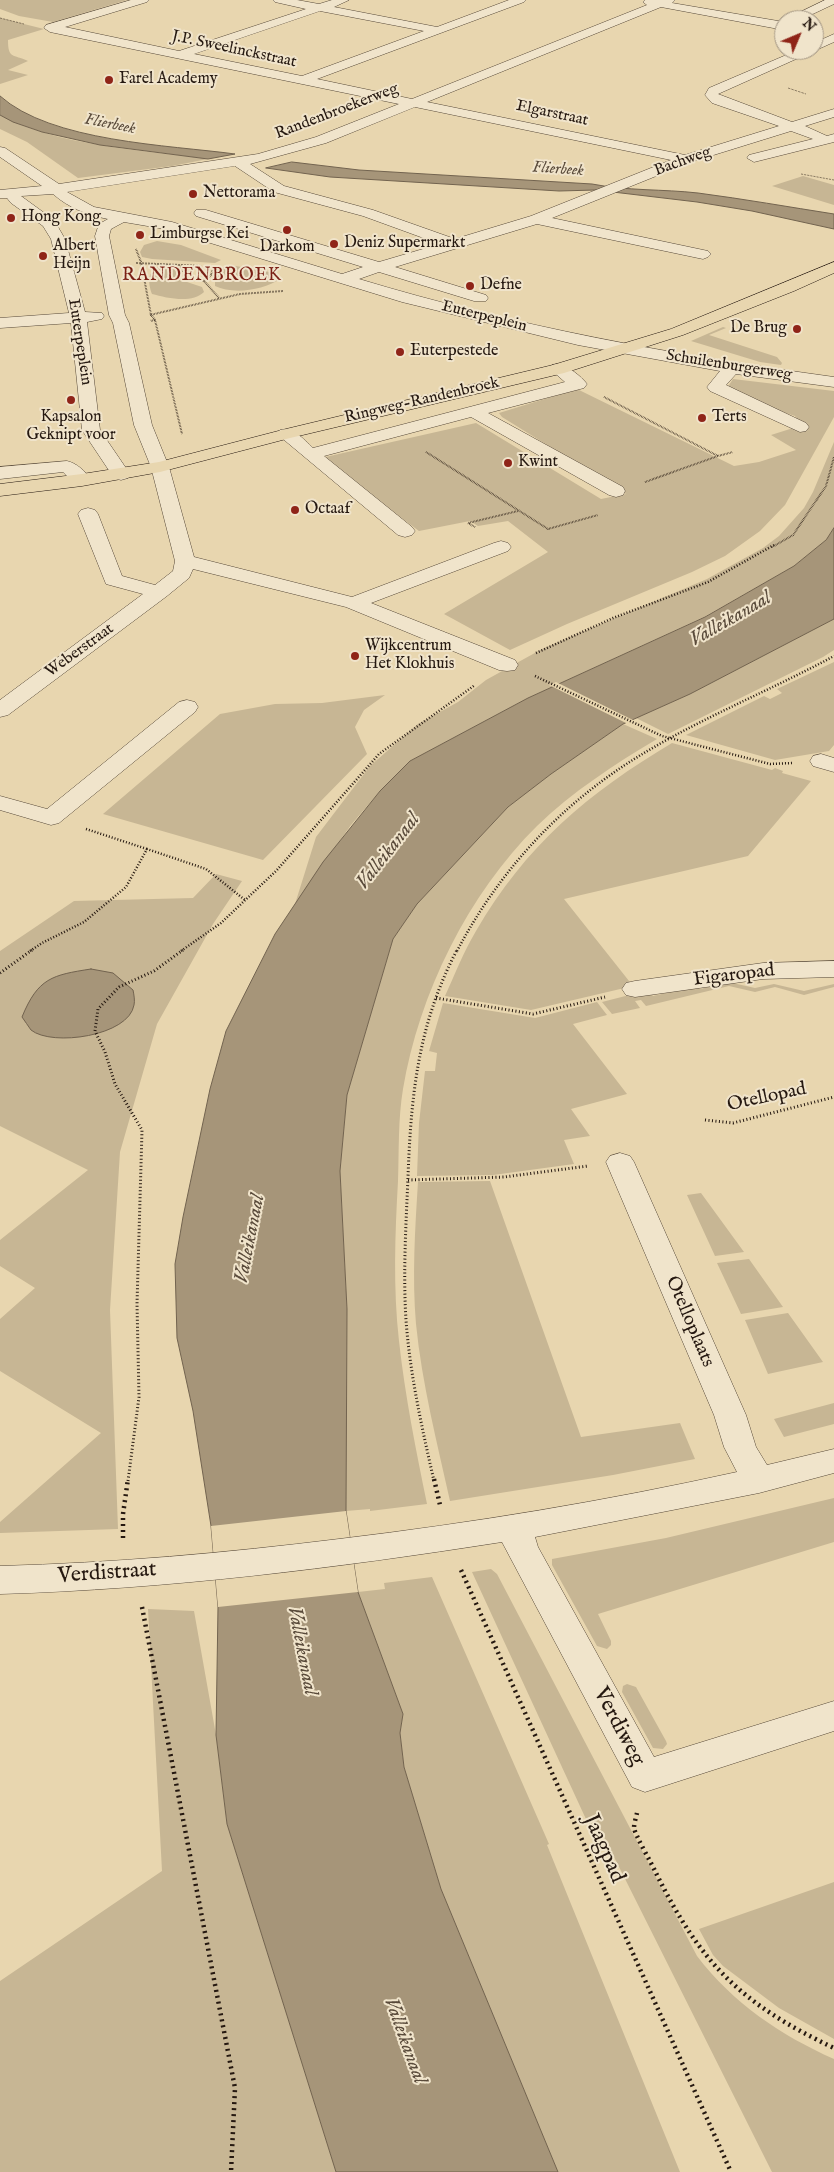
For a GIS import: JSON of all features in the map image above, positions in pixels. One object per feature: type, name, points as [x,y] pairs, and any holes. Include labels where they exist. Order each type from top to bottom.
[{"type":"main road","name":"Ringweg-Randenbroek","points":[[0,490],[82,480],[160,467],[286,434],[558,369],[677,332],[751,304],[834,267]]},
{"type":"street","name":"J.P. Sweelinckstraat","points":[[143,0],[50,28],[411,103]]},
{"type":"street","points":[[279,0],[436,30]]},
{"type":"street","points":[[177,55],[343,0]]},
{"type":"street","points":[[302,80],[520,0]]},
{"type":"street","points":[[638,0],[664,2],[774,21]]},
{"type":"street","points":[[812,10],[834,0]]},
{"type":"street","name":"Randenbroekerweg","points":[[6,194],[260,158],[307,145],[664,2]]},
{"type":"street","points":[[785,60],[714,91],[711,95],[717,100],[830,139]]},
{"type":"street","name":"Elgarstraat","points":[[411,103],[686,159]]},
{"type":"street","name":"Bachweg","points":[[345,278],[536,219],[686,159],[834,113]]},
{"type":"street","points":[[754,158],[830,139]]},
{"type":"street","name":"Euterpeplein","points":[[0,151],[56,188],[82,208],[122,218],[167,225],[345,278],[408,299],[578,340],[624,349]]},
{"type":"street","points":[[236,161],[279,190],[368,213],[456,244]]},
{"type":"street","points":[[10,174],[38,176]]},
{"type":"street","name":"Euterpeplein","points":[[6,194],[49,223],[58,239],[78,317],[91,430],[121,474]]},
{"type":"street","name":"Euterpeplein","points":[[201,214],[487,301],[494,306]]},
{"type":"street","points":[[122,218],[104,227],[102,236],[117,314],[121,323],[143,425],[160,467],[185,562],[353,604],[507,665]]},
{"type":"street","name":"Bachweg","points":[[536,219],[703,254]]},
{"type":"street","points":[[0,324],[117,314]]},
{"type":"street","name":"Schuilenburgerweg","points":[[624,349],[732,368],[834,382]]},
{"type":"street","points":[[732,368],[716,387],[800,427]]},
{"type":"street","points":[[558,369],[578,384]]},
{"type":"street","name":"Ringweg-Randenbroek","points":[[310,454],[578,384]]},
{"type":"street","name":"Ringweg-Randenbroek","points":[[474,412],[616,491]]},
{"type":"street","points":[[286,434],[405,531]]},
{"type":"street","points":[[0,473],[67,466],[82,480]]},
{"type":"street","points":[[88,514],[113,580],[160,592]]},
{"type":"street","points":[[353,604],[500,547]]},
{"type":"street","name":"Weberstraat","points":[[0,710],[160,592],[182,574],[185,562]]},
{"type":"street","points":[[0,803],[51,818],[187,707]]},
{"type":"street","name":"Figaropad","points":[[635,990],[763,971],[834,969]]},
{"type":"street","name":"Otelloplaats","points":[[620,1162],[730,1415],[740,1448],[759,1481]]},
{"type":"street","points":[[449,1538],[568,1520],[759,1481],[834,1461]]},
{"type":"street","name":"Verdiweg","points":[[515,1528],[521,1548],[645,1776],[834,1716]]},
{"type":"street","name":"Verdistraat","points":[[0,1580],[37,1580],[215,1566],[449,1538]]},
{"type":"path","points":[[749,76],[806,94]]},
{"type":"path","points":[[136,247],[141,262],[151,315]]},
{"type":"path","points":[[141,262],[214,266],[221,263]]},
{"type":"path","points":[[182,264],[180,268],[190,278],[204,281],[219,298]]},
{"type":"path","points":[[204,281],[211,275],[214,266]]},
{"type":"path","points":[[117,314],[127,316],[151,315],[219,298],[286,290]]},
{"type":"path","points":[[155,320],[188,459]]},
{"type":"path","points":[[578,384],[718,456],[733,452]]},
{"type":"path","name":"Ringweg-Randenbroek","points":[[396,432],[548,529]]},
{"type":"path","points":[[231,2172],[235,2088],[135,1572],[122,1538],[123,1514],[139,1397],[137,1304],[142,1130],[115,1084],[105,1052],[95,1031],[98,1009],[119,987],[154,971],[221,923],[277,870],[379,754],[454,699],[507,665],[613,618],[708,582],[793,534],[826,486],[834,456]]},
{"type":"path","name":"Jaagpad","points":[[731,2172],[469,1591],[449,1538],[431,1466],[414,1384],[405,1298],[408,1180],[413,1090],[424,1034],[436,998],[468,931],[493,890],[523,851],[542,831],[590,789],[638,757],[670,738],[834,656]]},
{"type":"path","points":[[552,684],[662,736],[770,764],[827,763]]},
{"type":"path","points":[[51,818],[206,869],[246,900]]},
{"type":"path","points":[[0,973],[42,942],[84,922],[126,887],[147,849]]},
{"type":"path","points":[[436,998],[533,1014],[635,990]]},
{"type":"path","name":"Otellopad","points":[[705,1120],[733,1123],[834,1097]]},
{"type":"path","points":[[408,1180],[504,1177],[620,1162]]},
{"type":"path","points":[[645,1776],[634,1829],[687,1931],[719,1971],[751,2000],[777,2019],[834,2048]]},
{"type":"shaded area","points":[[0,0],[127,0],[53,22],[19,16],[0,9]]},
{"type":"shaded area","points":[[0,18],[44,29],[8,40],[10,53],[28,61],[8,70],[28,75],[0,84]]},
{"type":"shaded area","points":[[0,115],[48,134],[74,140],[208,159],[172,166],[78,178],[27,142],[0,129]]},
{"type":"shaded area","points":[[803,176],[834,185],[834,205],[772,186]]},
{"type":"shaded area","points":[[157,241],[181,245],[221,260],[215,263],[142,257],[140,252],[144,245]]},
{"type":"shaded area","points":[[228,265],[263,270],[277,275],[280,279],[266,286],[248,290],[222,289],[215,286],[215,271]]},
{"type":"shaded area","points":[[159,266],[174,268],[181,280],[202,287],[204,292],[199,296],[186,299],[152,294],[150,275]]},
{"type":"shaded area","points":[[723,327],[726,328],[709,335],[777,357],[782,363],[781,365],[760,362],[691,341]]},
{"type":"shaded area","points":[[733,379],[834,391],[834,417],[785,505],[760,531],[725,556],[510,650],[444,614],[548,552],[508,521],[478,526],[470,521],[419,531],[321,458],[476,423],[601,499],[626,494],[502,417],[499,413],[577,389],[734,466],[759,462],[796,450],[771,435],[790,429],[799,422],[795,416],[770,408],[727,388]]},
{"type":"shaded area","points":[[834,442],[834,528],[826,540],[794,566],[704,617],[528,698],[410,761],[380,791],[351,825],[295,904],[316,837],[370,766],[418,724],[458,702],[486,680],[542,649],[707,579],[763,548],[779,536],[804,508],[813,492]]},
{"type":"shaded area","points":[[834,619],[834,650],[823,657],[668,734],[636,718],[690,694]]},
{"type":"shaded area","points":[[834,662],[834,745],[829,751],[775,760],[686,735],[764,696],[770,699],[782,693],[777,689]]},
{"type":"shaded area","points":[[385,695],[364,710],[355,727],[367,754],[263,860],[103,814],[220,714],[275,704],[322,703]]},
{"type":"shaded area","points":[[623,724],[657,739],[579,790],[537,826],[512,853],[489,882],[468,914],[434,982],[421,1017],[403,1089],[400,1112],[395,1281],[397,1321],[404,1382],[427,1504],[370,1511],[370,1509],[346,1511],[347,1309],[340,1171],[347,1095],[393,939],[417,904],[508,807],[551,774]]},
{"type":"shaded area","points":[[672,743],[772,770],[775,768],[783,771],[782,773],[811,781],[748,856],[564,899],[633,986],[531,1010],[445,996],[476,931],[495,900],[538,847],[586,802],[613,781]]},
{"type":"shaded area","points":[[216,874],[242,881],[213,924],[157,1024],[120,1152],[110,1310],[118,1529],[0,1533],[0,1522],[101,1433],[0,1371],[0,1319],[35,1288],[0,1266],[0,1240],[88,1170],[0,1126],[0,951],[74,901],[193,898]]},
{"type":"shaded area","points":[[728,982],[755,988],[774,984],[804,991],[834,984],[834,987],[804,995],[775,987],[755,992],[729,986],[646,1006],[641,1000],[635,1001],[640,1008],[612,1014],[602,1002],[649,990],[653,996],[697,986],[700,989]]},
{"type":"shaded area","points":[[597,1002],[607,1015],[573,1024],[627,1094],[571,1109],[590,1136],[564,1140],[574,1164],[493,1175],[417,1176],[419,1123],[425,1071],[435,1071],[437,1053],[429,1051],[443,1003],[535,1018]]},
{"type":"shaded area","points":[[490,1181],[581,1437],[680,1423],[695,1459],[613,1475],[450,1501],[426,1391],[416,1324],[414,1271],[418,1182]]},
{"type":"shaded area","points":[[701,1193],[744,1252],[715,1256],[687,1195]]},
{"type":"shaded area","points":[[749,1259],[783,1307],[741,1314],[717,1263]]},
{"type":"shaded area","points":[[788,1313],[823,1362],[768,1374],[745,1320]]},
{"type":"shaded area","points":[[834,1403],[834,1424],[784,1437],[774,1419]]},
{"type":"shaded area","points":[[834,1498],[834,1542],[598,1614],[611,1641],[611,1645],[607,1649],[597,1646],[552,1565],[552,1559],[666,1538]]},
{"type":"shaded area","points":[[491,1569],[497,1574],[697,1956],[726,1989],[759,2016],[814,2050],[834,2059],[834,2172],[772,2172],[600,1829],[591,1830],[472,1572]]},
{"type":"shaded area","points":[[432,1577],[549,1844],[547,1845],[680,2172],[558,2172],[441,1889],[404,1767],[400,1733],[403,1714],[358,1592],[385,1589],[384,1583]]},
{"type":"shaded area","points":[[148,1609],[194,1611],[216,1735],[227,1824],[336,2172],[0,2172],[0,1981],[162,1871]]},
{"type":"shaded area","points":[[627,1684],[636,1687],[666,1741],[667,1744],[663,1749],[653,1748],[622,1692],[623,1686]]},
{"type":"shaded area","points":[[834,1882],[834,2039],[779,2008],[723,1966],[713,1955],[699,1929]]},
{"type":"water","points":[[0,96],[22,111],[49,123],[79,132],[145,144],[235,154],[208,159],[100,145],[42,132],[13,122],[0,115]]},
{"type":"water","points":[[292,162],[359,170],[592,184],[618,188],[698,193],[834,214],[834,229],[752,211],[697,202],[596,190],[559,191],[330,177],[266,168]]},
{"type":"water","name":"Valleikanaal","points":[[834,528],[834,619],[690,694],[623,724],[551,774],[508,807],[417,904],[393,939],[347,1095],[340,1171],[347,1309],[346,1511],[358,1592],[403,1714],[400,1733],[404,1767],[441,1889],[558,2172],[336,2172],[227,1824],[216,1735],[218,1607],[211,1526],[193,1411],[177,1338],[175,1264],[210,1089],[226,1031],[275,934],[323,862],[380,791],[410,761],[528,698],[705,617],[794,566],[826,540]]},
{"type":"water","points":[[91,969],[113,973],[133,990],[134,1003],[129,1016],[105,1031],[88,1036],[55,1038],[41,1035],[31,1030],[22,1017],[34,994],[41,986],[56,977]]},
{"type":"pier","points":[[556,682],[635,721],[628,724],[549,685]]},
{"type":"pier","points":[[346,1511],[358,1592],[218,1607],[211,1526]]},
{"type":"place","name":"Farel Academy","points":[[109,80]]},
{"type":"place","name":"Nettorama","points":[[193,194]]},
{"type":"place","name":"Hong Kong","points":[[11,218]]},
{"type":"place","name":"Darkom","points":[[287,230]]},
{"type":"place","name":"Limburgse Kei","points":[[140,235]]},
{"type":"place","name":"Deniz Supermarkt","points":[[334,244]]},
{"type":"place","name":"Albert Heijn","points":[[43,256]]},
{"type":"place","name":"Defne","points":[[470,286]]},
{"type":"place","name":"De Brug","points":[[797,329]]},
{"type":"place","name":"Euterpestede","points":[[400,352]]},
{"type":"place","name":"Kapsalon Geknipt voor","points":[[71,400]]},
{"type":"place","name":"Terts","points":[[702,418]]},
{"type":"place","name":"Kwint","points":[[508,463]]},
{"type":"place","name":"Octaaf","points":[[295,510]]},
{"type":"place","name":"Wijkcentrum Het Klokhuis","points":[[355,656]]},
{"type":"district","name":"RANDENBROEK","points":[[202,276]]},
{"type":"water label","name":"Flierbeek","points":[[110,125]]},
{"type":"water label","name":"Flierbeek","points":[[558,170]]}]
